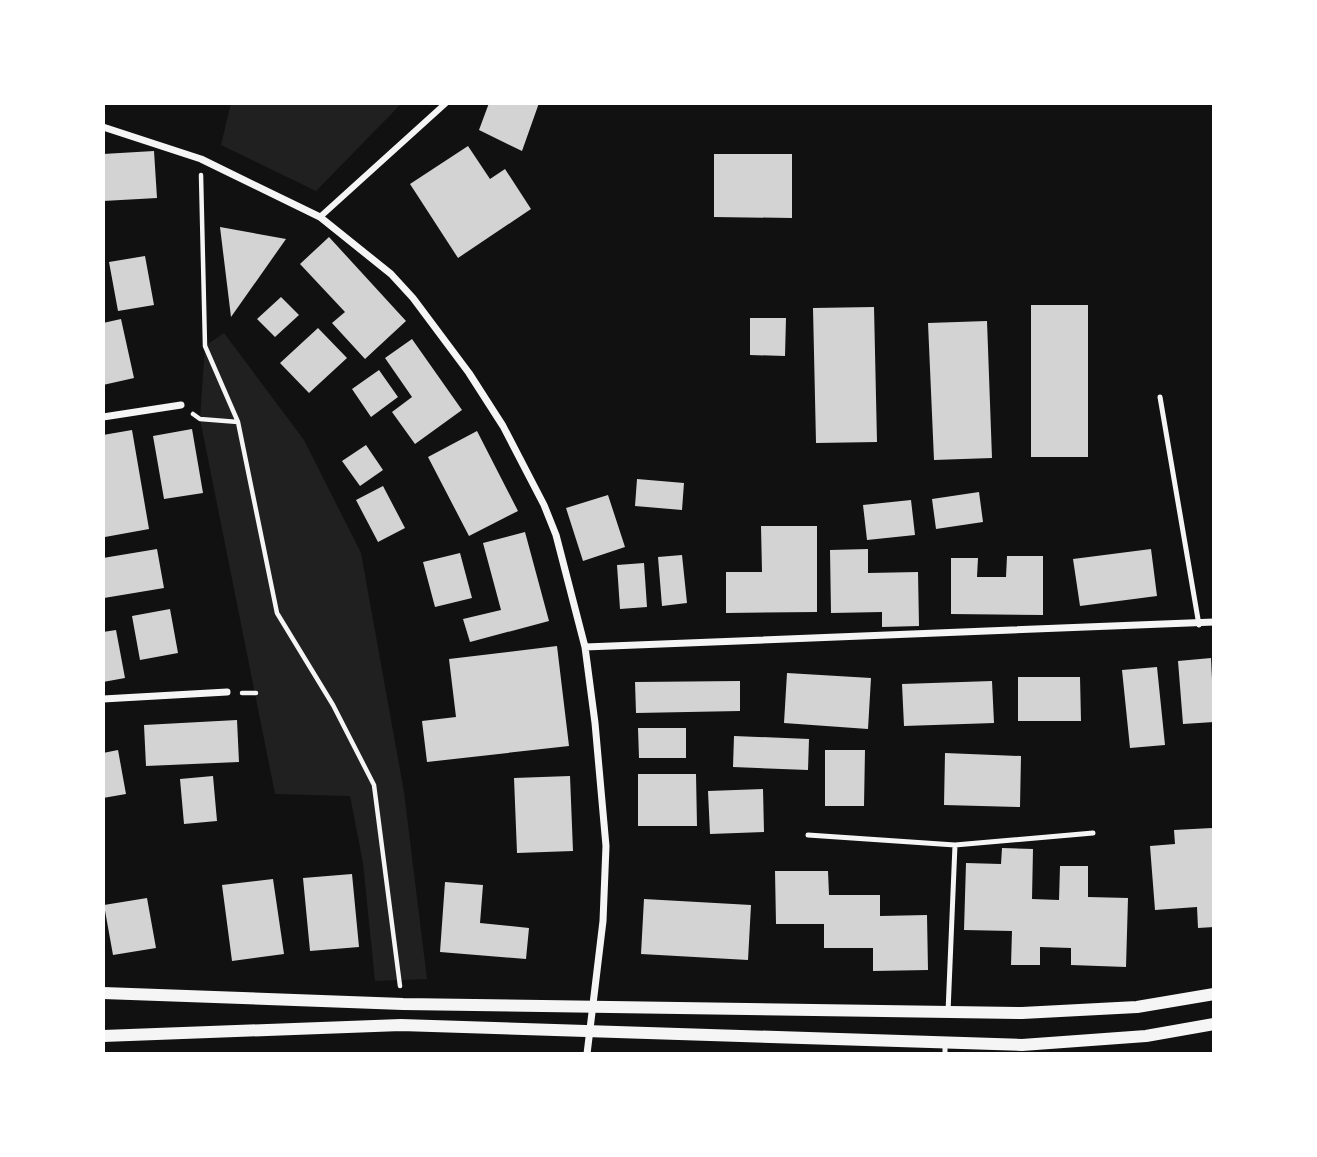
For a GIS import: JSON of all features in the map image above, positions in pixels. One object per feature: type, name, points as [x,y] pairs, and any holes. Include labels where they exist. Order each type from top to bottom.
[{"type":"street","points":[[320,216],[446,103]]},
{"type":"street","points":[[103,127],[201,159],[320,216],[391,274],[413,298],[469,373],[503,426],[544,505],[556,535],[585,647],[600,759],[606,846],[594,1008],[587,1054]]},
{"type":"street","points":[[103,417],[181,404]]},
{"type":"street","points":[[585,647],[1199,625],[1214,622]]},
{"type":"street","points":[[103,699],[227,692]]},
{"type":"street","points":[[103,993],[402,1004],[1022,1013],[1137,1007],[1214,995]]},
{"type":"street","points":[[103,1036],[401,1025],[590,1029],[945,1048],[1146,1036],[1214,1024]]},
{"type":"lane","points":[[1160,397],[1199,625]]},
{"type":"lane","points":[[808,835],[955,845],[1093,833]]},
{"type":"lane","points":[[948,1012],[955,845]]},
{"type":"path","points":[[201,159],[205,346],[238,422],[277,613],[333,705],[374,785],[402,1004]]},
{"type":"path","points":[[181,404],[200,419],[238,422]]},
{"type":"shaded area","points":[[231,103],[402,103],[316,191],[221,145]]},
{"type":"shaded area","points":[[224,333],[304,440],[361,553],[404,792],[427,979],[375,981],[363,863],[350,796],[275,794],[200,419],[205,346]]},
{"type":"building","points":[[489,103],[539,103],[522,151],[479,130]]},
{"type":"building","points":[[468,146],[490,179],[505,169],[531,209],[458,258],[410,184]]},
{"type":"building","points":[[154,151],[157,198],[103,201],[103,154]]},
{"type":"building","points":[[714,154],[792,154],[792,218],[714,217]]},
{"type":"building","points":[[220,227],[286,239],[231,317]]},
{"type":"building","points":[[329,237],[406,321],[365,359],[332,323],[345,312],[300,264]]},
{"type":"building","points":[[145,256],[154,305],[118,311],[109,262]]},
{"type":"building","points":[[281,297],[299,315],[275,337],[257,319]]},
{"type":"building","points":[[1031,305],[1088,305],[1088,457],[1031,457]]},
{"type":"building","points":[[874,307],[877,442],[816,443],[813,308]]},
{"type":"building","points":[[750,318],[786,318],[785,356],[750,355]]},
{"type":"building","points":[[121,319],[134,378],[103,385],[103,323]]},
{"type":"building","points":[[987,321],[992,458],[934,460],[928,323]]},
{"type":"building","points":[[318,328],[347,358],[309,393],[280,363]]},
{"type":"building","points":[[412,339],[462,410],[415,444],[392,412],[412,397],[385,358]]},
{"type":"building","points":[[379,370],[398,397],[371,417],[352,389]]},
{"type":"building","points":[[192,429],[203,493],[164,499],[153,436]]},
{"type":"building","points":[[132,430],[149,529],[105,537],[103,435]]},
{"type":"building","points":[[477,431],[518,511],[469,536],[428,457]]},
{"type":"building","points":[[366,445],[383,470],[360,486],[342,461]]},
{"type":"building","points":[[637,479],[684,483],[682,510],[635,506]]},
{"type":"building","points":[[383,486],[405,528],[378,542],[356,500]]},
{"type":"building","points":[[979,492],[983,522],[936,529],[932,499]]},
{"type":"building","points":[[608,495],[625,547],[583,561],[566,508]]},
{"type":"building","points":[[911,500],[915,535],[867,540],[863,505]]},
{"type":"building","points":[[761,526],[817,526],[817,612],[726,613],[726,572],[762,572]]},
{"type":"building","points":[[525,532],[549,621],[470,642],[463,619],[501,610],[483,543]]},
{"type":"building","points":[[157,549],[164,588],[104,598],[103,558]]},
{"type":"building","points":[[868,549],[868,573],[918,572],[919,626],[882,627],[882,612],[831,613],[830,550]]},
{"type":"building","points":[[1151,549],[1157,596],[1080,606],[1073,559]]},
{"type":"building","points":[[460,553],[472,598],[435,607],[423,562]]},
{"type":"building","points":[[682,555],[687,603],[662,606],[658,557]]},
{"type":"building","points":[[1007,556],[1043,556],[1043,615],[951,614],[951,558],[978,558],[977,577],[1006,577]]},
{"type":"building","points":[[644,563],[647,607],[620,609],[617,565]]},
{"type":"building","points":[[170,609],[178,653],[140,660],[132,616]]},
{"type":"building","points":[[116,630],[125,678],[103,682],[103,632]]},
{"type":"building","points":[[557,646],[569,746],[427,762],[422,721],[456,717],[449,659]]},
{"type":"building","points":[[1211,658],[1214,722],[1183,724],[1178,661]]},
{"type":"building","points":[[1157,667],[1165,745],[1130,748],[1122,670]]},
{"type":"building","points":[[787,673],[871,678],[868,729],[784,723]]},
{"type":"building","points":[[1018,677],[1080,677],[1081,721],[1018,721]]},
{"type":"building","points":[[740,681],[740,711],[636,713],[635,682]]},
{"type":"building","points":[[992,681],[994,723],[904,726],[902,684]]},
{"type":"building","points":[[237,720],[239,762],[146,766],[144,725]]},
{"type":"building","points":[[638,728],[686,728],[686,758],[639,758]]},
{"type":"building","points":[[734,736],[809,739],[808,770],[733,767]]},
{"type":"building","points":[[118,750],[126,794],[103,798],[103,753]]},
{"type":"building","points":[[825,750],[865,750],[864,806],[825,806]]},
{"type":"building","points":[[945,753],[1021,756],[1020,807],[944,805]]},
{"type":"building","points":[[638,774],[696,774],[697,826],[638,826]]},
{"type":"building","points":[[213,776],[217,821],[184,824],[180,779]]},
{"type":"building","points":[[570,776],[573,851],[517,853],[514,778]]},
{"type":"building","points":[[763,789],[764,832],[710,834],[708,791]]},
{"type":"building","points":[[1212,828],[1214,927],[1198,928],[1197,907],[1155,910],[1150,846],[1175,844],[1174,830]]},
{"type":"building","points":[[1002,848],[1033,849],[1032,899],[1059,900],[1060,866],[1088,866],[1088,897],[1128,898],[1126,967],[1071,965],[1071,948],[1040,947],[1040,965],[1011,965],[1012,931],[964,930],[966,863],[1001,864]]},
{"type":"building","points":[[775,871],[828,871],[829,895],[880,895],[880,916],[927,915],[928,970],[873,971],[873,948],[824,948],[824,924],[776,924]]},
{"type":"building","points":[[352,874],[359,947],[310,951],[303,878]]},
{"type":"building","points":[[273,879],[284,954],[232,961],[222,885]]},
{"type":"building","points":[[445,882],[483,885],[480,923],[529,928],[526,959],[440,952]]},
{"type":"building","points":[[147,898],[156,948],[113,955],[104,905]]},
{"type":"building","points":[[644,899],[751,905],[748,960],[641,954]]}]
